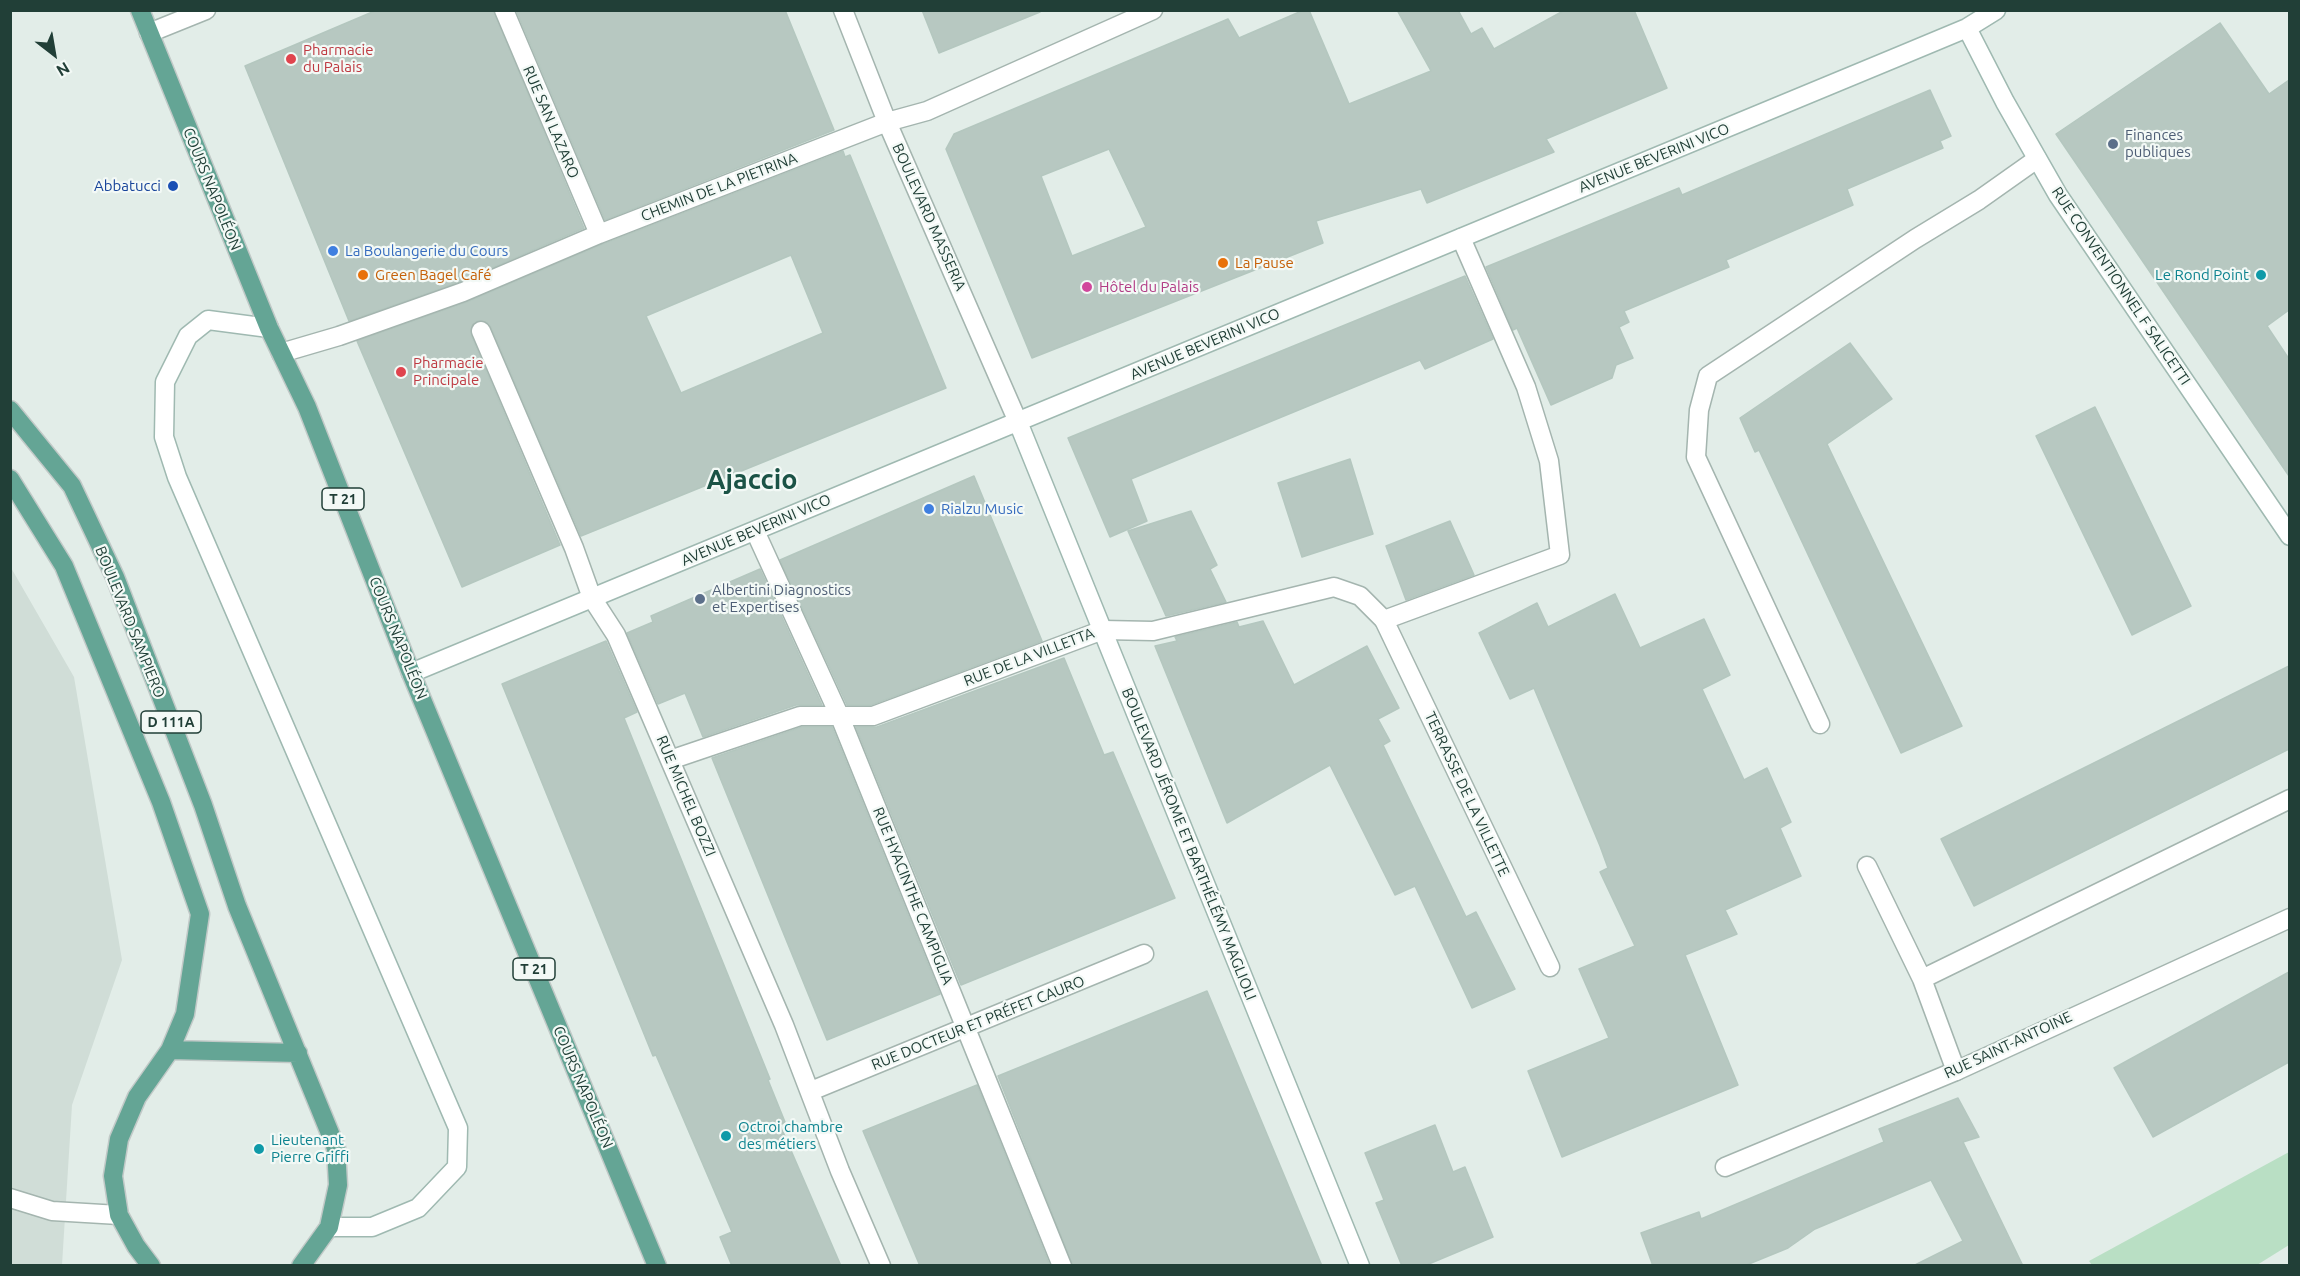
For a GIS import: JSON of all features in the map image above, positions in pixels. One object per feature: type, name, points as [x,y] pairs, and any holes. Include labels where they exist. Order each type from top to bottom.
[{"type":"main road","name":"COURS NAPOLÉON","points":[[140,10],[269,328],[307,406],[411,673],[657,1266]]},
{"type":"main road","name":"BOULEVARD SAMPIERO","points":[[10,410],[72,486],[115,577],[202,805],[237,906],[298,1053]]},
{"type":"main road","name":"D 111A","points":[[10,479],[64,566],[161,801],[200,914],[185,1014],[170,1050],[137,1097],[119,1139],[113,1176],[119,1215],[136,1246],[151,1266]]},
{"type":"main road","points":[[170,1050],[298,1053]]},
{"type":"main road","name":"D 111A","points":[[298,1053],[336,1148],[339,1185],[329,1227],[301,1266]]},
{"type":"street","points":[[149,33],[206,10]]},
{"type":"street","name":"RUE SAN LAZARO","points":[[504,10],[599,234]]},
{"type":"street","name":"BOULEVARD MASSERIA","points":[[843,10],[887,122],[1018,422]]},
{"type":"street","name":"CHEMIN DE LA PIETRINA","points":[[280,353],[339,336],[463,292],[599,234],[887,122],[927,111],[1153,10]]},
{"type":"street","name":"AVENUE BEVERINI VICO","points":[[411,673],[1967,28],[1996,10]]},
{"type":"street","name":"RUE CONVENTIONNEL F SALICETTI","points":[[1967,28],[2058,195],[2289,536]]},
{"type":"street","points":[[1820,724],[1696,457],[1698,410],[1708,375],[1915,239],[1979,200],[2037,159]]},
{"type":"street","points":[[1384,620],[1560,555],[1549,461],[1533,408],[1461,238]]},
{"type":"street","points":[[269,328],[208,320],[188,336],[165,382],[164,437],[177,477],[458,1128],[457,1167],[418,1208],[372,1227],[329,1227]]},
{"type":"street","name":"RUE MICHEL BOZZI","points":[[481,331],[574,548],[592,598],[616,635],[670,760],[811,1091],[840,1171],[881,1266]]},
{"type":"street","name":"BOULEVARD JÉROME ET BARTHÉLÉMY MAGLIOLI","points":[[1018,422],[1359,1266]]},
{"type":"street","name":"RUE HYACINTHE CAMPIGLIA","points":[[755,531],[840,717],[1062,1266]]},
{"type":"street","name":"RUE DE LA VILLETTA","points":[[670,760],[781,720],[800,716],[873,716],[1102,630],[1153,631],[1334,587],[1360,596],[1384,620]]},
{"type":"street","name":"TERRASSE DE LA VILLETTE","points":[[1384,620],[1550,967]]},
{"type":"street","points":[[1922,979],[2289,799]]},
{"type":"street","points":[[1867,866],[1922,979],[1956,1071]]},
{"type":"street","name":"RUE SAINT-ANTOINE","points":[[1725,1167],[1956,1071],[2289,918]]},
{"type":"street","name":"RUE DOCTEUR ET PRÉFET CAURO","points":[[811,1091],[967,1029],[1144,954]]},
{"type":"street","points":[[10,1198],[52,1211],[119,1215]]},
{"type":"shaded area","points":[[10,566],[74,677],[122,960],[72,1105],[62,1265],[11,1265]]},
{"type":"green space","points":[[2289,1152],[2289,1245],[2257,1265],[2092,1265],[2089,1261]]},
{"type":"building","points":[[377,10],[493,10],[584,228],[459,282],[349,321],[245,66]]},
{"type":"building","points":[[516,10],[785,10],[834,130],[605,220]]},
{"type":"building","points":[[922,10],[1040,10],[1040,12],[939,53]]},
{"type":"building","points":[[1304,10],[1309,10],[1349,104],[1431,71],[1397,10],[1458,10],[1471,34],[1482,28],[1494,49],[1565,10],[1634,10],[1667,88],[1546,139],[1554,152],[1427,203],[1421,189],[1316,221],[1323,243],[1032,358],[946,149],[954,134],[1228,19],[1239,38]],"holes":[[[1109,149],[1146,227],[1072,256],[1041,176]]]},
{"type":"building","points":[[2220,23],[2269,94],[2289,80],[2289,310],[2267,326],[2289,359],[2289,476],[2056,134]]},
{"type":"building","points":[[1930,90],[1951,136],[1940,141],[1943,148],[1847,189],[1853,205],[1726,260],[1729,267],[1624,311],[1629,322],[1619,327],[1633,358],[1616,365],[1612,378],[1551,405],[1517,328],[1513,330],[1486,267],[1679,188],[1682,195]]},
{"type":"building","points":[[843,151],[845,157],[850,155],[946,388],[581,536],[491,327],[487,322],[477,321],[472,325],[471,335],[560,545],[462,587],[357,341],[467,302],[603,244]],"holes":[[[791,255],[823,333],[681,393],[646,316]]]},
{"type":"building","points":[[1465,276],[1493,339],[1425,369],[1420,360],[1131,479],[1147,521],[1110,537],[1068,438]]},
{"type":"building","points":[[1850,343],[1892,399],[1827,444],[1962,726],[1901,753],[1759,450],[1755,452],[1740,418]]},
{"type":"building","points":[[2095,407],[2191,606],[2132,635],[2036,436]]},
{"type":"building","points":[[1350,459],[1373,534],[1302,557],[1278,483]]},
{"type":"building","points":[[974,476],[1042,641],[871,705],[847,705],[780,560]]},
{"type":"building","points":[[1191,511],[1217,565],[1210,569],[1226,602],[1166,616],[1128,531]]},
{"type":"building","points":[[1450,521],[1474,575],[1406,600],[1386,546]]},
{"type":"building","points":[[760,569],[822,705],[796,705],[703,737],[685,693],[658,704],[627,633],[653,622],[651,616]]},
{"type":"building","points":[[1615,594],[1640,648],[1704,619],[1730,675],[1702,689],[1744,780],[1767,768],[1791,822],[1780,828],[1801,876],[1725,910],[1737,934],[1685,955],[1738,1085],[1562,1157],[1528,1071],[1609,1038],[1579,969],[1635,946],[1600,872],[1608,868],[1534,688],[1510,699],[1479,633],[1537,603],[1548,627]]},
{"type":"building","points":[[1263,621],[1294,685],[1367,646],[1399,708],[1378,719],[1390,741],[1383,745],[1466,917],[1476,912],[1515,989],[1472,1008],[1415,886],[1395,895],[1330,765],[1227,823],[1155,646],[1177,641],[1175,637],[1237,622],[1239,627]]},
{"type":"building","points":[[606,641],[637,712],[624,718],[770,1079],[768,1080],[785,1122],[780,1125],[841,1266],[732,1266],[720,1237],[732,1232],[656,1055],[653,1056],[502,684]]},
{"type":"building","points":[[1064,658],[1104,755],[1113,752],[1175,898],[961,985],[856,727],[877,727]]},
{"type":"building","points":[[2289,666],[2289,749],[1974,906],[1941,839]]},
{"type":"building","points":[[802,727],[832,727],[940,994],[827,1040],[712,758]]},
{"type":"building","points":[[2289,972],[2289,1062],[2153,1137],[2114,1068]]},
{"type":"building","points":[[1207,991],[1322,1266],[1073,1266],[998,1076]]},
{"type":"building","points":[[977,1085],[1050,1266],[920,1266],[863,1131]]},
{"type":"building","points":[[1958,1098],[1979,1137],[1963,1142],[2023,1266],[1913,1266],[1963,1241],[1931,1180],[1815,1229],[1788,1248],[1744,1266],[1653,1266],[1641,1233],[1699,1212],[1701,1219],[1884,1142],[1879,1129]]},
{"type":"building","points":[[1435,1125],[1453,1172],[1465,1167],[1493,1237],[1424,1266],[1402,1266],[1376,1203],[1384,1200],[1365,1153]]},
{"type":"place","name":"Pharmacie du Palais","points":[[291,59]]},
{"type":"place","name":"Finances publiques","points":[[2113,144]]},
{"type":"place","name":"Abbatucci","points":[[173,186]]},
{"type":"place","name":"La Boulangerie du Cours","points":[[333,251]]},
{"type":"place","name":"La Pause","points":[[1223,263]]},
{"type":"place","name":"Green Bagel Café","points":[[363,275]]},
{"type":"place","name":"Le Rond Point","points":[[2261,275]]},
{"type":"place","name":"Hôtel du Palais","points":[[1087,287]]},
{"type":"place","name":"Pharmacie Principale","points":[[401,372]]},
{"type":"place","name":"Rialzu Music","points":[[929,509]]},
{"type":"place","name":"Albertini Diagnostics et Expertises","points":[[700,599]]},
{"type":"place","name":"Octroi chambre des métiers","points":[[726,1136]]},
{"type":"place","name":"Lieutenant Pierre Griffi","points":[[259,1149]]},
{"type":"district","name":"Ajaccio","points":[[752,480]]}]
